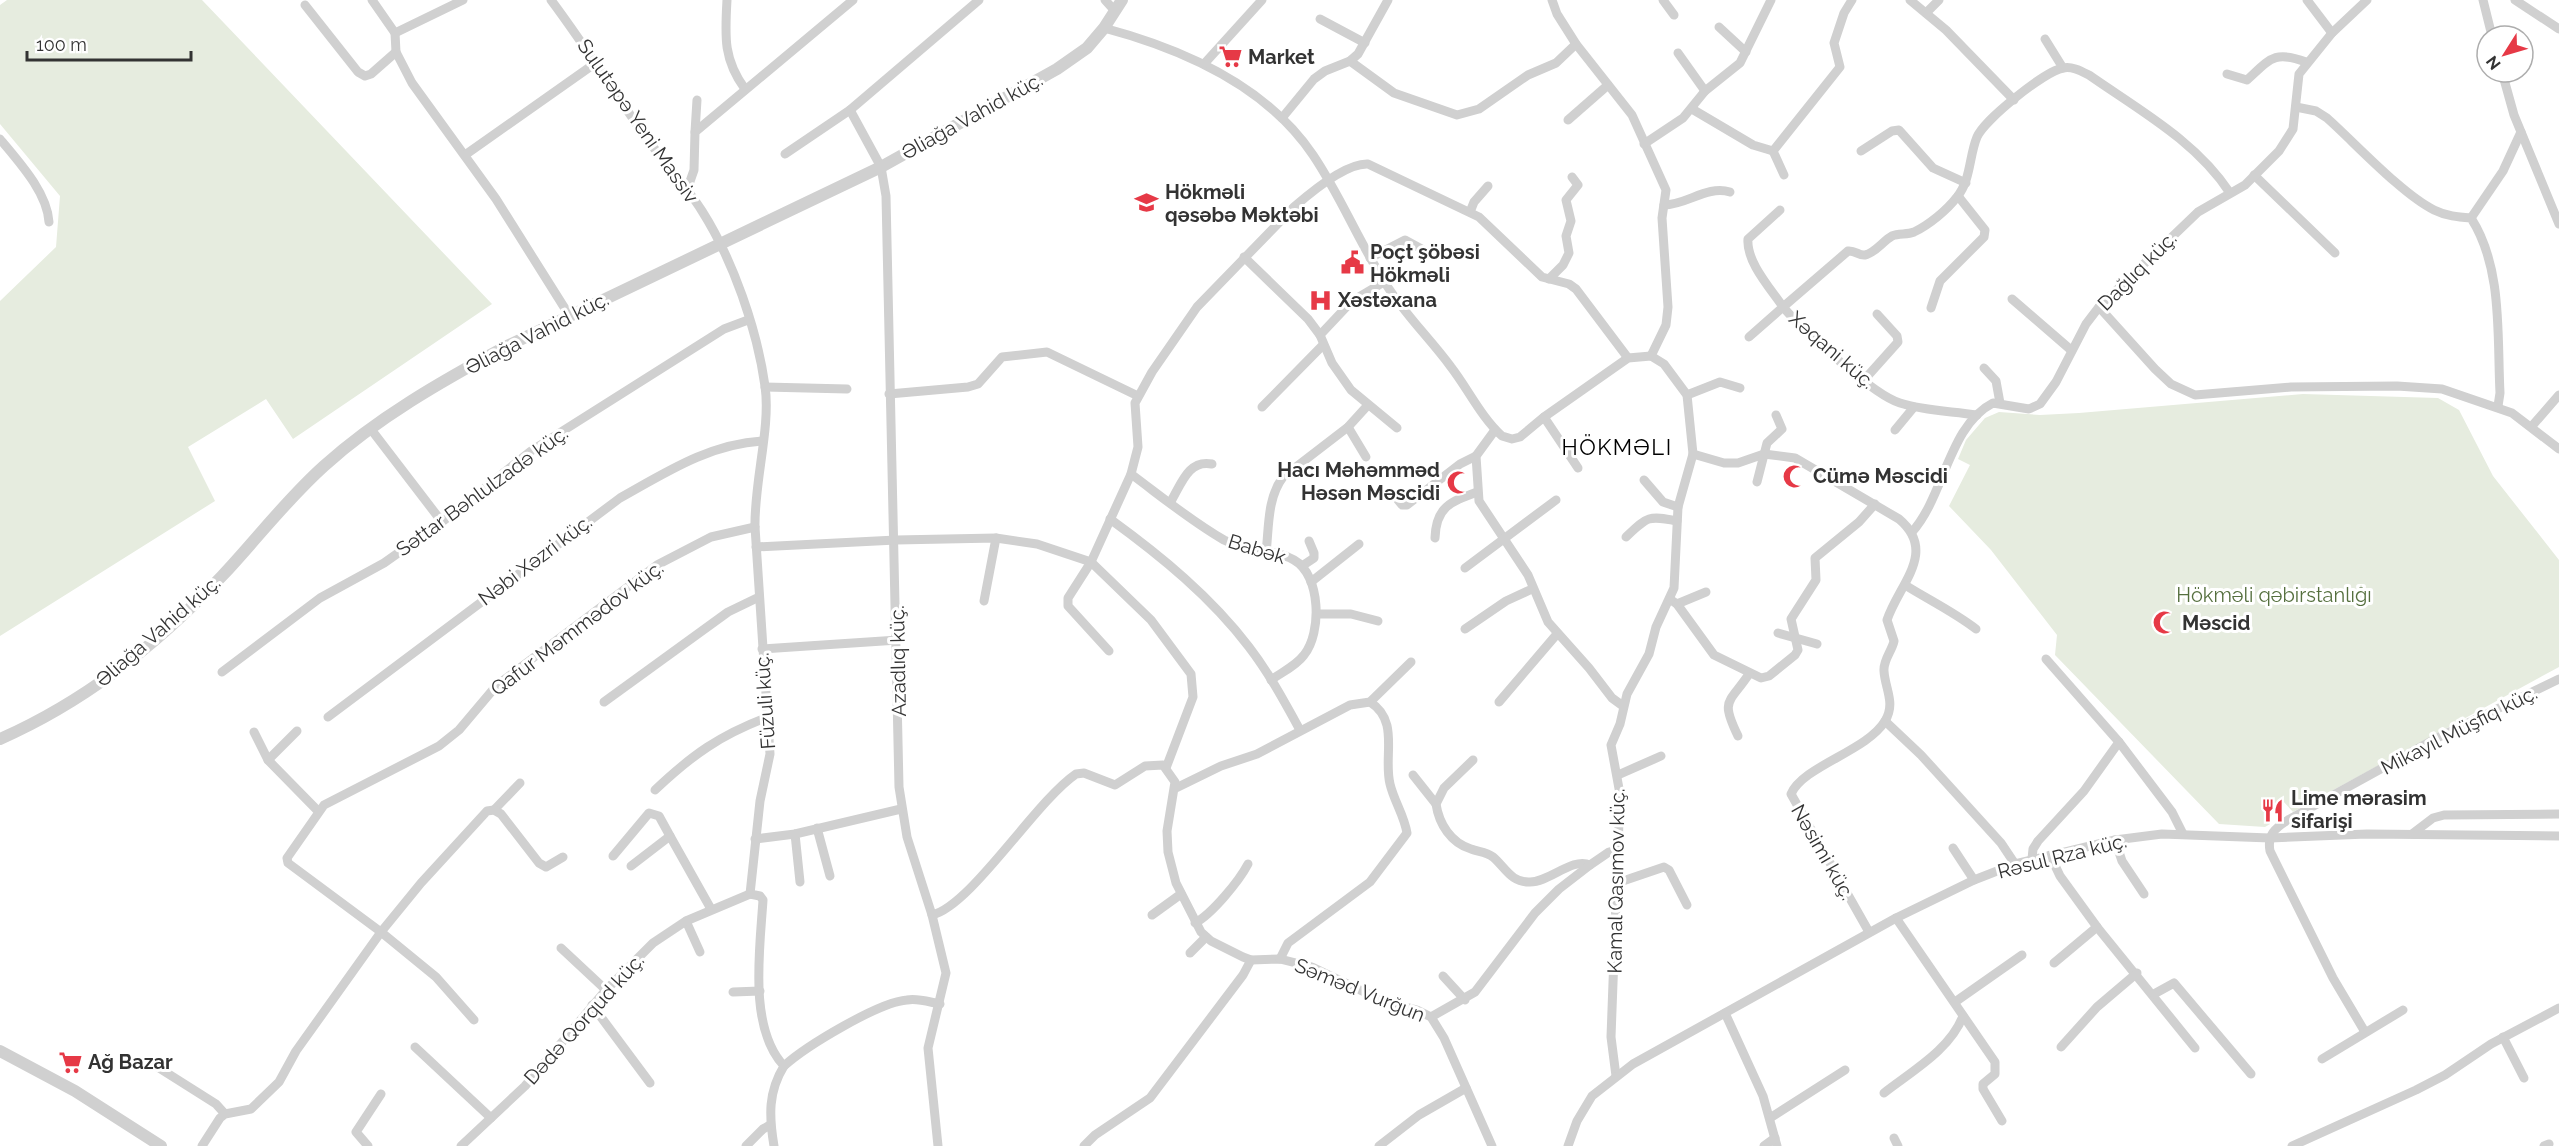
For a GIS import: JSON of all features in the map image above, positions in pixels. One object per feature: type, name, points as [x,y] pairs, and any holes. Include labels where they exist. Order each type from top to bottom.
[{"type":"street","points":[[372,0],[395,33],[396,52],[412,83],[496,199],[569,315]]},
{"type":"street","points":[[395,33],[463,0]]},
{"type":"street","name":"Sulutəpə Yeni Massiv","points":[[552,0],[597,62],[644,135],[687,190],[720,244]]},
{"type":"street","points":[[727,0],[727,57],[734,74],[745,89]]},
{"type":"street","points":[[695,132],[853,0]]},
{"type":"street","points":[[785,154],[850,110],[979,0]]},
{"type":"street","points":[[1105,0],[1115,11]]},
{"type":"street","name":"Əliağa Vahid küç.","points":[[0,739],[51,715],[82,696],[160,635],[221,577],[322,467],[370,428],[463,369],[569,315],[881,167],[1063,65],[1087,48],[1104,28],[1122,0]]},
{"type":"street","points":[[1204,64],[1262,0]]},
{"type":"street","points":[[1282,118],[1314,80],[1325,71],[1350,61],[1365,43],[1388,0]]},
{"type":"street","points":[[1552,0],[1557,14],[1576,44],[1632,115],[1666,190],[1662,218],[1668,307],[1666,325],[1651,356]]},
{"type":"street","points":[[1663,0],[1674,15]]},
{"type":"street","points":[[1644,144],[1683,118],[1705,91],[1732,71],[1746,52],[1771,0]]},
{"type":"street","points":[[1773,152],[1840,67],[1834,43],[1844,13],[1852,0]]},
{"type":"street","points":[[1910,0],[2014,100]]},
{"type":"street","points":[[1926,13],[1938,0]]},
{"type":"street","points":[[2307,0],[2332,33]]},
{"type":"street","name":"Dağlıq küç.","points":[[2000,403],[2029,409],[2040,404],[2056,382],[2086,324],[2099,307],[2198,212],[2254,175],[2287,141],[2293,129],[2299,74],[2306,62],[2332,33],[2367,0]]},
{"type":"street","points":[[2483,0],[2489,24]]},
{"type":"street","points":[[2515,0],[2559,29]]},
{"type":"street","points":[[305,5],[358,72],[365,76],[371,74],[396,52]]},
{"type":"street","points":[[1320,19],[1365,43]]},
{"type":"street","points":[[1719,27],[1746,52]]},
{"type":"street","points":[[1104,28],[1164,46],[1204,64],[1282,118],[1302,139],[1384,282],[1404,312],[1452,368],[1495,430],[1507,438],[1520,437],[1544,417],[1628,358],[1651,356],[1673,373],[1687,394],[1720,382],[1740,387]]},
{"type":"street","points":[[2045,39],[2063,68],[2075,69],[2089,75],[2181,139],[2212,168],[2230,193]]},
{"type":"street","points":[[1350,61],[1394,93],[1456,115],[1479,109],[1528,75],[1556,63],[1576,44]]},
{"type":"street","points":[[1678,53],[1705,91]]},
{"type":"street","points":[[2227,74],[2247,80],[2271,58],[2285,54],[2306,62]]},
{"type":"street","points":[[465,155],[597,62]]},
{"type":"street","name":"Xəqani küç.","points":[[1977,414],[1914,406],[1884,396],[1795,321],[1783,307],[1848,251],[1863,256],[1868,254],[1892,236],[1912,233],[1946,208],[1959,196],[1966,183],[1977,135],[2014,100],[2063,68]]},
{"type":"street","points":[[2506,84],[2521,132],[2559,224]]},
{"type":"street","points":[[1569,120],[1608,85]]},
{"type":"street","points":[[687,190],[694,170],[697,100]]},
{"type":"street","points":[[2296,107],[2316,111],[2327,118],[2416,199],[2434,211],[2449,216],[2471,218]]},
{"type":"street","points":[[1692,109],[1753,145],[1773,152],[1784,175]]},
{"type":"street","name":"Azadlıq küç.","points":[[850,110],[881,167],[886,196],[889,394],[896,540],[901,808],[913,861],[932,915],[946,973],[928,1048],[938,1146]]},
{"type":"street","points":[[1861,151],[1892,131],[1899,130],[1933,168],[1966,183]]},
{"type":"street","points":[[2471,218],[2503,171],[2521,132]]},
{"type":"street","points":[[0,139],[36,187],[48,209],[49,222]]},
{"type":"street","points":[[1109,651],[1068,606],[1068,598],[1090,562],[1131,474],[1138,447],[1135,414],[1138,396],[1197,307],[1294,207],[1328,181],[1353,166],[1368,164],[1470,212],[1487,224],[1542,277],[1569,284],[1576,290],[1628,358]]},
{"type":"street","points":[[2254,175],[2335,253]]},
{"type":"street","points":[[1549,279],[1563,265],[1569,253],[1566,236],[1571,221],[1566,200],[1578,185],[1572,177]]},
{"type":"street","points":[[1470,212],[1474,202],[1488,186]]},
{"type":"street","points":[[1664,205],[1681,203],[1713,191],[1730,192]]},
{"type":"street","points":[[1931,308],[1940,280],[1984,237],[1985,230],[1959,196]]},
{"type":"street","points":[[1749,337],[1783,307],[1760,272],[1748,246],[1748,239],[1780,210]]},
{"type":"street","points":[[2471,218],[2481,235],[2493,271],[2500,393],[2498,406]]},
{"type":"street","points":[[1370,258],[1405,240],[1427,252]]},
{"type":"street","name":"Füzuli küç.","points":[[720,244],[748,320],[765,387],[766,409],[755,526],[757,598],[770,754],[755,839],[750,894]]},
{"type":"street","points":[[1244,257],[1281,291],[1320,335],[1323,345],[1346,383],[1368,405],[1397,428]]},
{"type":"street","points":[[1320,335],[1352,301],[1384,282]]},
{"type":"street","points":[[2012,299],[2071,350]]},
{"type":"street","points":[[2099,307],[2171,384],[2195,395],[2291,387],[2397,386],[2442,389],[2498,406],[2532,426],[2559,449]]},
{"type":"street","points":[[1864,380],[1898,342],[1897,336],[1876,314]]},
{"type":"street","name":"Səttar Bəhlulzadə küç.","points":[[222,672],[320,598],[384,563],[442,522],[531,451],[724,329],[748,320]]},
{"type":"street","points":[[1262,406],[1323,345]]},
{"type":"street","points":[[889,394],[968,387],[978,384],[1002,357],[1047,352],[1138,396]]},
{"type":"street","points":[[1912,532],[1924,515],[1963,433],[1977,414],[1986,407],[2000,403],[1996,381],[1984,368]]},
{"type":"street","points":[[765,387],[847,389]]},
{"type":"street","name":"Kamal Qasımov küç.","points":[[1616,1076],[1611,1044],[1620,794],[1611,745],[1620,724],[1623,706],[1649,654],[1656,627],[1674,602],[1678,507],[1693,454],[1687,394]]},
{"type":"street","points":[[2532,426],[2559,395]]},
{"type":"street","points":[[1266,553],[1272,498],[1276,486],[1283,477],[1348,426],[1368,405]]},
{"type":"street","points":[[1896,430],[1914,406]]},
{"type":"street","points":[[1757,482],[1767,443],[1782,429],[1776,415]]},
{"type":"street","points":[[1544,417],[1578,468]]},
{"type":"street","points":[[1348,426],[1365,457]]},
{"type":"street","points":[[370,428],[442,522]]},
{"type":"street","points":[[1393,494],[1402,504],[1407,505],[1460,464],[1476,456],[1495,430]]},
{"type":"street","name":"Nəbi Xəzri küç.","points":[[328,717],[620,498],[673,468],[719,448],[762,441]]},
{"type":"street","points":[[1693,454],[1730,464],[1764,454],[1795,458],[1899,519],[1912,532],[1917,549],[1905,585],[1887,620],[1894,640],[1884,664],[1891,702],[1885,721],[2001,843],[2015,864]]},
{"type":"street","points":[[1476,456],[1479,501],[1528,575],[1542,612],[1557,634],[1589,668],[1612,699],[1623,706]]},
{"type":"street","points":[[1170,503],[1194,464],[1202,462],[1212,464]]},
{"type":"street","name":"Babək","points":[[1131,474],[1199,526],[1234,545],[1283,555],[1302,566],[1311,582],[1317,614],[1312,642],[1305,655],[1271,680]]},
{"type":"street","points":[[1644,480],[1663,502],[1678,507]]},
{"type":"street","points":[[1435,538],[1436,522],[1442,511],[1453,502],[1477,492]]},
{"type":"street","points":[[1465,568],[1556,500]]},
{"type":"street","points":[[1706,592],[1674,602],[1714,655],[1749,674],[1761,678],[1769,676],[1798,650],[1791,619],[1816,580],[1815,558],[1859,522],[1875,504]]},
{"type":"street","points":[[1626,537],[1645,519],[1654,516],[1677,521]]},
{"type":"street","points":[[1110,519],[1162,557],[1216,609],[1249,646],[1300,730]]},
{"type":"street","name":"Qafur Məmmədov küç.","points":[[381,932],[288,862],[287,858],[318,811],[335,799],[439,746],[459,729],[496,685],[657,565],[711,537],[755,526]]},
{"type":"street","points":[[984,601],[996,538]]},
{"type":"street","points":[[756,547],[996,538],[1037,544],[1090,562],[1151,620],[1191,674],[1193,697],[1166,768]]},
{"type":"street","points":[[1302,566],[1314,558],[1309,541]]},
{"type":"street","points":[[1311,582],[1359,544]]},
{"type":"street","points":[[1905,585],[1935,604],[1953,612],[1976,630]]},
{"type":"street","points":[[1465,629],[1506,602],[1532,589]]},
{"type":"street","points":[[604,702],[728,612],[757,598]]},
{"type":"street","points":[[1317,614],[1351,615],[1378,621]]},
{"type":"street","points":[[1778,633],[1817,644]]},
{"type":"street","points":[[1498,702],[1557,634]]},
{"type":"street","points":[[762,649],[898,640]]},
{"type":"street","points":[[2046,659],[2119,742],[2172,812],[2183,834]]},
{"type":"street","points":[[1176,788],[1221,766],[1257,754],[1350,705],[1371,702],[1411,662]]},
{"type":"street","points":[[1738,736],[1727,714],[1726,706],[1749,674]]},
{"type":"street","name":"Mikayıl Müşfiq küç.","points":[[2270,838],[2288,820],[2417,749],[2559,679]]},
{"type":"street","points":[[1280,958],[1288,943],[1370,882],[1407,833],[1388,773],[1388,728],[1379,708],[1371,702]]},
{"type":"street","points":[[655,790],[683,763],[712,742],[732,731],[768,717]]},
{"type":"street","name":"Nəsimi küç.","points":[[1869,932],[1793,804],[1791,794],[1799,782],[1869,738],[1885,721]]},
{"type":"street","points":[[268,760],[297,731]]},
{"type":"street","points":[[254,732],[268,760],[318,811]]},
{"type":"street","points":[[2032,859],[2033,849],[2038,841],[2084,791],[2119,742]]},
{"type":"street","points":[[1618,775],[1661,756]]},
{"type":"street","points":[[1436,804],[1444,788],[1473,760]]},
{"type":"street","points":[[932,915],[942,913],[961,898],[1011,839],[1076,774],[1084,773],[1115,785],[1152,764],[1166,768],[1173,776],[1176,788],[1167,842],[1171,866],[1181,894],[1195,923],[1206,937],[1251,960],[1243,975],[1150,1098],[1095,1135],[1084,1146]]},
{"type":"street","points":[[1413,775],[1436,804],[1448,833],[1460,844],[1487,853],[1512,878],[1520,882],[1550,878],[1575,863],[1590,865]]},
{"type":"street","points":[[494,810],[520,783]]},
{"type":"street","points":[[755,839],[795,834],[901,808]]},
{"type":"street","points":[[202,1146],[225,1114],[250,1109],[279,1082],[296,1051],[381,932],[471,826],[487,811],[494,810],[501,814],[539,862],[546,867],[563,856]]},
{"type":"street","points":[[613,856],[649,813],[656,813],[711,909]]},
{"type":"street","points":[[2412,834],[2433,818],[2444,815],[2559,814]]},
{"type":"street","points":[[817,828],[830,876]]},
{"type":"street","points":[[795,834],[801,882]]},
{"type":"street","name":"Rəsul Rza küç.","points":[[1568,1146],[1584,1106],[1616,1076],[1869,932],[1974,880],[2015,864],[2115,840],[2183,834],[2270,838],[2412,834],[2559,836]]},
{"type":"street","points":[[631,866],[670,837]]},
{"type":"street","points":[[2270,838],[2270,851],[2333,978],[2365,1032]]},
{"type":"street","points":[[2115,840],[2122,861],[2144,894]]},
{"type":"street","points":[[1953,848],[1974,880]]},
{"type":"street","points":[[1431,1017],[1465,1000],[1483,985],[1534,913],[1559,889],[1590,865],[1609,852],[1617,850]]},
{"type":"street","points":[[2050,855],[2060,876],[2097,927],[2137,973],[2195,1048]]},
{"type":"street","points":[[1195,923],[1204,918],[1244,873],[1248,864]]},
{"type":"street","points":[[1617,883],[1664,867],[1669,870],[1687,905]]},
{"type":"street","points":[[1550,878],[1559,889]]},
{"type":"street","points":[[750,894],[763,900],[760,992],[766,1038],[775,1056],[784,1066]]},
{"type":"street","name":"Dədə Qorqud küç.","points":[[461,1146],[525,1086],[592,1005],[653,943],[686,921],[750,894]]},
{"type":"street","points":[[1152,915],[1181,894]]},
{"type":"street","points":[[1896,918],[1995,1062],[1995,1074],[1983,1084],[1983,1089],[2002,1121]]},
{"type":"street","points":[[686,921],[700,952]]},
{"type":"street","points":[[2054,963],[2097,927]]},
{"type":"street","points":[[381,932],[436,977],[474,1020]]},
{"type":"street","points":[[1190,953],[1206,937]]},
{"type":"street","points":[[561,948],[606,990]]},
{"type":"street","points":[[1955,1002],[2022,955]]},
{"type":"street","name":"Səməd Vurğun","points":[[1251,960],[1280,958],[1312,967],[1383,1001],[1417,1010],[1431,1017],[1444,1038],[1492,1146]]},
{"type":"street","points":[[2061,1047],[2097,1007],[2137,973]]},
{"type":"street","points":[[1443,976],[1465,1000]]},
{"type":"street","points":[[2154,994],[2174,983],[2251,1074]]},
{"type":"street","points":[[733,992],[760,992]]},
{"type":"street","points":[[774,1146],[770,1125],[770,1101],[775,1080],[784,1066],[809,1046],[891,1004],[906,1000],[940,1004]]},
{"type":"street","points":[[592,1005],[650,1083]]},
{"type":"street","points":[[2292,1146],[2416,1090],[2503,1037],[2559,1008]]},
{"type":"street","points":[[2322,1059],[2403,1010]]},
{"type":"street","points":[[1725,1013],[1770,1118],[1776,1142],[1764,1146]]},
{"type":"street","points":[[1884,1093],[1941,1047],[1958,1029],[1963,1016]]},
{"type":"street","points":[[2503,1037],[2524,1078]]},
{"type":"street","points":[[415,1047],[491,1118]]},
{"type":"street","points":[[0,1051],[75,1091],[161,1146]]},
{"type":"street","points":[[148,1061],[216,1104],[225,1114]]},
{"type":"street","points":[[1770,1118],[1845,1070]]},
{"type":"street","points":[[1379,1146],[1419,1114],[1466,1088]]},
{"type":"street","points":[[368,1146],[356,1132],[381,1094]]},
{"type":"street","points":[[746,1146],[770,1125]]},
{"type":"green space","points":[[7,0],[202,0],[492,304],[293,439],[266,399],[188,447],[215,501],[0,636],[0,301],[56,247],[60,196],[0,124],[0,5]]},
{"type":"green space","name":"Hökməli qəbirstanlığı","points":[[2303,394],[2438,398],[2459,410],[2493,476],[2559,560],[2559,667],[2293,812],[2283,801],[2266,808],[2270,824],[2265,827],[2219,824],[2055,655],[2057,635],[1991,550],[1949,506],[1970,465],[1958,459],[1966,440],[1985,418],[1999,412],[2040,415],[2079,413]]},
{"type":"place","name":"Market","points":[[1230,57]]},
{"type":"place","name":"Hökməli qəsəbə Məktəbi","points":[[1147,203]]},
{"type":"place","name":"Poçt şöbəsi Hökməli","points":[[1352,263]]},
{"type":"place","name":"Xəstəxana","points":[[1320,300]]},
{"type":"place","name":"Cümə Məscidi","points":[[1795,476]]},
{"type":"place","name":"Hacı Məhəmməd Həsən Məscidi","points":[[1458,482]]},
{"type":"place","name":"Məscid","points":[[2164,623]]},
{"type":"place","name":"Lime mərasim sifarişi","points":[[2273,810]]},
{"type":"place","name":"Ağ Bazar","points":[[70,1062]]},
{"type":"district","name":"HÖKMƏLI","points":[[1617,447]]}]
